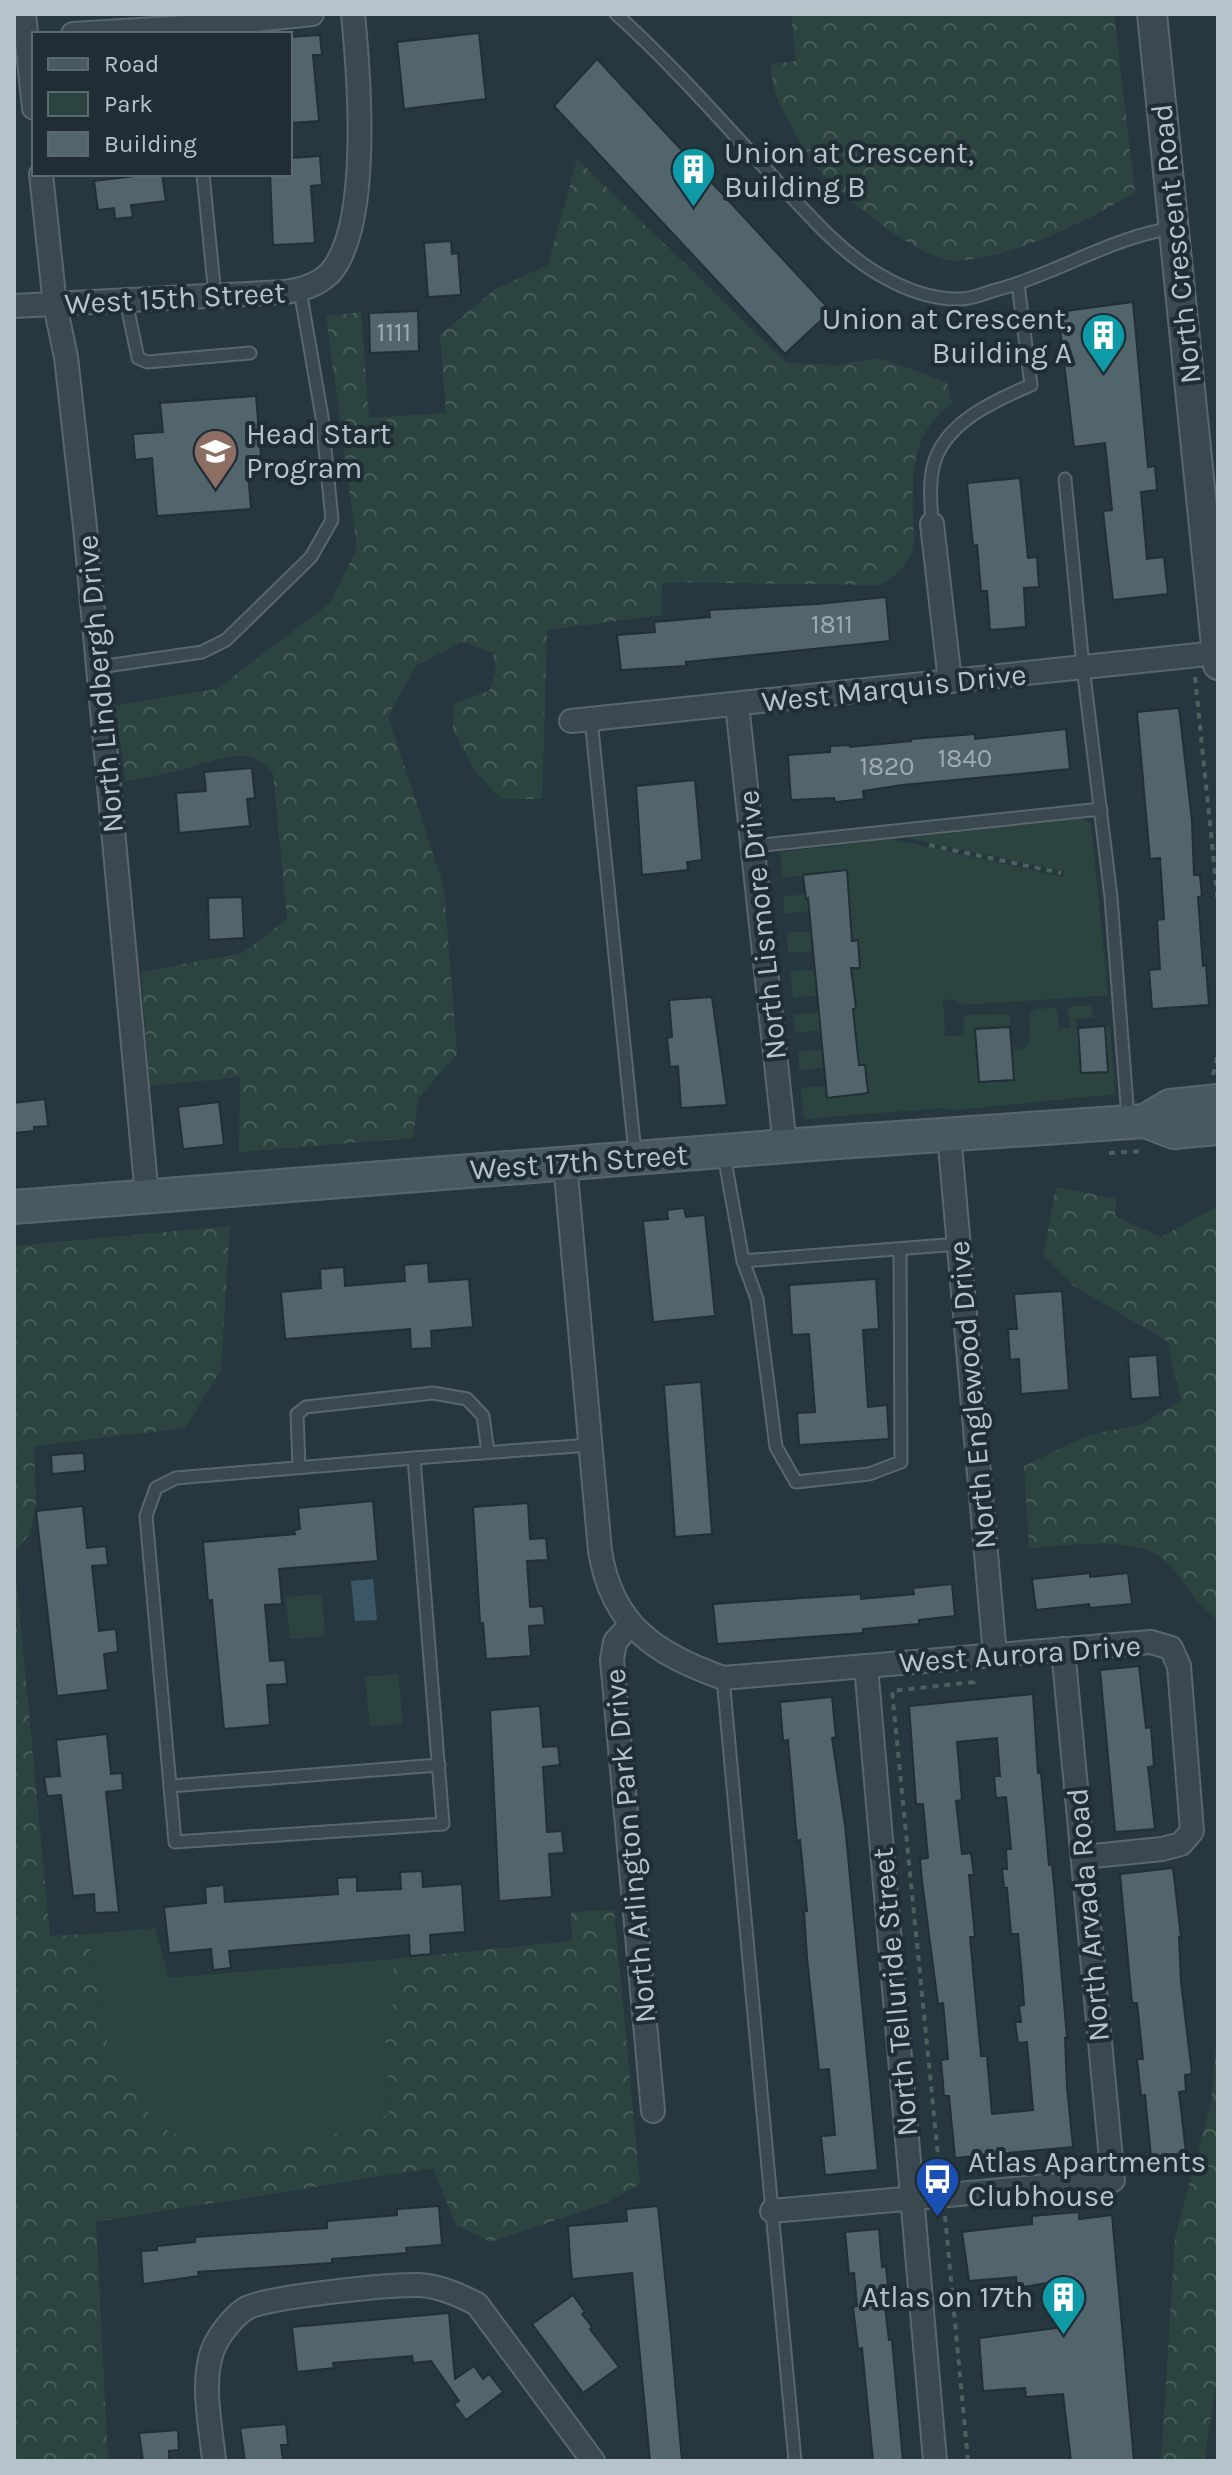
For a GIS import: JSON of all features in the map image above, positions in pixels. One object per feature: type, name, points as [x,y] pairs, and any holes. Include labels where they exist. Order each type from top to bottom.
[{"type":"main road","name":"West 17th Street","points":[[1137,1122],[1170,1106],[1216,1091]]},
{"type":"main road","name":"West 17th Street","points":[[14,1207],[949,1134],[1137,1122],[1174,1132],[1218,1128]]},
{"type":"street","points":[[98,32],[312,14]]},
{"type":"street","name":"West 15th Street","points":[[14,306],[300,290],[313,285],[330,272],[345,247],[355,203],[359,81],[353,14]]},
{"type":"street","name":"North Crescent Road","points":[[1152,14],[1215,607],[1210,663]]},
{"type":"street","points":[[28,29],[32,82]]},
{"type":"street","name":"North Lindbergh Drive","points":[[41,176],[55,305],[66,357],[99,667],[147,1196]]},
{"type":"street","points":[[932,524],[950,681]]},
{"type":"street","name":"West Marquis Drive","points":[[581,720],[1083,667],[1210,663]]},
{"type":"street","name":"North Lismore Drive","points":[[737,704],[785,1146]]},
{"type":"street","name":"North Englewood Drive","points":[[949,1134],[995,1655]]},
{"type":"street","name":"North Arlington Park Drive","points":[[565,1163],[603,1571],[609,1589],[631,1624],[615,1642],[612,1660],[653,2111]]},
{"type":"street","name":"West Aurora Drive","points":[[631,1624],[662,1652],[723,1678],[1151,1642],[1171,1648],[1179,1667],[1192,1831],[1181,1844],[1162,1849],[1083,1857]]},
{"type":"street","name":"North Arvada Road","points":[[913,2197],[1113,2180],[1063,1649]]},
{"type":"street","name":"North Telluride Street","points":[[866,1666],[935,2461]]},
{"type":"street","points":[[772,2211],[913,2197]]},
{"type":"street","points":[[214,2461],[207,2377],[213,2350],[226,2328],[246,2308],[279,2298],[420,2285],[450,2291],[477,2304],[593,2461]]},
{"type":"lane","points":[[616,14],[647,42],[815,221],[854,257],[904,287],[932,297],[963,299],[1018,284],[1135,236],[1174,228]]},
{"type":"lane","points":[[203,176],[215,296]]},
{"type":"lane","points":[[932,524],[933,465],[942,446],[970,417],[1031,385],[1018,284]]},
{"type":"lane","points":[[99,667],[202,652],[226,640],[311,557],[332,520],[322,417],[300,290]]},
{"type":"lane","points":[[126,301],[138,358],[147,362],[250,353]]},
{"type":"lane","points":[[1065,479],[1083,667],[1137,1122]]},
{"type":"lane","points":[[581,720],[635,1158]]},
{"type":"lane","points":[[754,846],[1101,809]]},
{"type":"lane","points":[[724,1151],[743,1261],[757,1299],[776,1447],[796,1482],[869,1474],[901,1462],[900,1249]]},
{"type":"lane","points":[[743,1261],[959,1244]]},
{"type":"lane","points":[[299,1467],[297,1414],[306,1407],[433,1393],[467,1399],[483,1416],[488,1452]]},
{"type":"lane","points":[[414,1458],[443,1824],[175,1842],[146,1516],[156,1488],[176,1478],[299,1467],[488,1452],[591,1445]]},
{"type":"lane","points":[[723,1678],[795,2461]]},
{"type":"lane","points":[[170,1786],[439,1765]]},
{"type":"path","points":[[1210,663],[1218,903]]},
{"type":"path","points":[[885,833],[903,840],[1061,873]]},
{"type":"path","points":[[1216,1091],[1214,1067],[1218,1054]]},
{"type":"path","points":[[940,2170],[892,1691],[974,1682]]},
{"type":"path","points":[[944,2215],[968,2461]]},
{"type":"green space","points":[[791,14],[1114,14],[1135,193],[1072,226],[1005,252],[959,261],[943,259],[924,251],[881,224],[840,191],[814,164],[799,140],[775,90],[771,64],[796,61]]},
{"type":"green space","points":[[577,159],[787,363],[837,365],[879,358],[947,382],[952,403],[928,427],[921,440],[914,468],[913,548],[900,570],[880,585],[662,582],[662,615],[547,630],[542,799],[501,799],[475,771],[453,729],[454,703],[489,691],[496,671],[493,653],[463,642],[417,665],[388,716],[444,887],[457,1054],[418,1099],[413,1138],[239,1152],[240,1077],[150,1086],[141,972],[243,953],[287,919],[273,773],[253,758],[230,756],[174,772],[126,781],[115,706],[217,689],[330,603],[357,548],[326,316],[361,312],[369,418],[446,413],[440,335],[497,288],[548,265]]},
{"type":"green space","points":[[1083,818],[1091,824],[1108,995],[964,1005],[953,999],[943,1000],[945,1036],[964,1036],[963,1019],[967,1015],[1010,1014],[1010,1027],[975,1030],[979,1082],[1013,1080],[1012,1051],[1029,1044],[1030,1013],[1035,1009],[1054,1008],[1058,1011],[1059,1028],[1070,1028],[1068,1010],[1071,1006],[1091,1006],[1094,1017],[1075,1019],[1081,1073],[1108,1071],[1105,1026],[1110,1026],[1115,1094],[956,1110],[943,1108],[804,1119],[801,1088],[826,1086],[827,1098],[868,1093],[865,1065],[799,1070],[798,1051],[822,1050],[823,1054],[855,1027],[795,1033],[794,1015],[856,1008],[853,984],[817,989],[817,995],[793,998],[790,971],[860,968],[858,941],[813,944],[813,951],[788,953],[787,933],[812,931],[810,911],[784,914],[784,897],[805,894],[806,899],[849,894],[846,871],[782,878],[780,852],[892,839],[1063,877],[1064,871],[907,838]]},
{"type":"green space","points":[[1056,1187],[1116,1199],[1115,1216],[1161,1237],[1218,1206],[1218,1620],[1156,1554],[1140,1548],[1103,1544],[1029,1548],[1024,1466],[1086,1436],[1143,1424],[1181,1400],[1167,1341],[1074,1286],[1043,1255]]},
{"type":"green space","points":[[230,1226],[221,1370],[185,1428],[34,1446],[36,1502],[30,1533],[14,1554],[14,1246]]},
{"type":"green space","points":[[14,1554],[50,1936],[87,1934],[108,2045],[155,2124],[200,2146],[259,2145],[320,2137],[373,2125],[389,2112],[385,2031],[395,1997],[393,1959],[572,1941],[571,1912],[614,1910],[640,2184],[604,2204],[491,2242],[456,2225],[433,2168],[96,2222],[108,2461],[14,2461]]},
{"type":"green space","points":[[322,1594],[325,1636],[290,1639],[286,1597]]},
{"type":"green space","points":[[398,1674],[403,1724],[370,1727],[365,1677]]},
{"type":"green space","points":[[155,1928],[169,1978],[393,1959],[395,1997],[385,2031],[389,2111],[373,2125],[320,2137],[259,2145],[200,2146],[155,2124],[108,2045],[87,1934]]},
{"type":"green space","points":[[1218,2023],[1218,2370],[1204,2461],[1161,2461],[1175,2238],[1211,2102]]},
{"type":"water","points":[[373,1579],[377,1620],[355,1621],[351,1581]]},
{"type":"building","points":[[479,33],[486,99],[404,109],[397,42]]},
{"type":"building","points":[[320,35],[322,55],[313,55],[319,121],[292,123],[292,37]]},
{"type":"building","name":"Union at Crescent, Building B","points":[[597,59],[831,311],[785,354],[554,106]]},
{"type":"building","points":[[320,156],[322,185],[311,186],[315,243],[273,245],[270,176],[292,176],[292,158]]},
{"type":"building","points":[[162,176],[166,201],[131,205],[133,217],[115,219],[114,208],[98,210],[94,181]]},
{"type":"building","points":[[451,241],[452,254],[458,253],[461,295],[428,297],[424,243]]},
{"type":"building","points":[[1133,302],[1148,467],[1155,466],[1157,490],[1141,492],[1147,559],[1164,557],[1168,594],[1113,600],[1103,511],[1112,510],[1105,443],[1074,447],[1058,312]]},
{"type":"building","points":[[418,311],[419,351],[370,353],[369,313]]},
{"type":"building","points":[[256,396],[261,456],[247,457],[251,509],[157,516],[152,458],[135,460],[133,434],[163,432],[160,403]]},
{"type":"building","points":[[1020,478],[1028,558],[1037,557],[1039,587],[1024,588],[1026,627],[990,630],[987,591],[981,591],[977,545],[973,546],[967,483]]},
{"type":"building","points":[[886,597],[890,641],[686,662],[686,666],[621,670],[617,635],[655,632],[654,622],[710,617],[709,610]]},
{"type":"building","points":[[1179,708],[1192,821],[1194,875],[1200,875],[1202,896],[1198,897],[1209,1005],[1152,1009],[1149,970],[1160,969],[1157,920],[1164,919],[1160,858],[1150,859],[1137,712]]},
{"type":"building","points":[[1066,729],[1070,769],[902,785],[863,791],[864,799],[835,802],[834,798],[791,800],[788,755],[830,752],[830,746],[850,747],[975,734],[975,739]]},
{"type":"building","points":[[252,768],[255,798],[247,799],[250,826],[179,833],[176,793],[206,791],[204,772]]},
{"type":"building","points":[[695,780],[702,860],[687,862],[688,870],[642,875],[636,786]]},
{"type":"building","points":[[847,870],[852,941],[858,940],[860,968],[851,968],[856,1008],[853,1009],[859,1065],[865,1065],[868,1093],[827,1098],[808,898],[803,875]]},
{"type":"building","points":[[242,897],[244,938],[209,940],[208,898]]},
{"type":"building","points":[[712,997],[727,1105],[681,1108],[678,1066],[670,1067],[667,1038],[672,1037],[669,1000]]},
{"type":"building","points":[[1105,1026],[1108,1072],[1081,1073],[1078,1028]]},
{"type":"building","points":[[1010,1027],[1014,1080],[979,1082],[975,1029]]},
{"type":"building","points":[[45,1099],[48,1126],[14,1133],[14,1103]]},
{"type":"building","points":[[219,1102],[224,1145],[183,1149],[178,1107]]},
{"type":"building","points":[[684,1208],[686,1217],[705,1215],[715,1316],[653,1322],[643,1221],[668,1219],[667,1210]]},
{"type":"building","points":[[428,1263],[429,1282],[469,1279],[473,1327],[431,1331],[432,1348],[411,1349],[410,1329],[285,1339],[281,1292],[321,1288],[320,1269],[344,1267],[345,1286],[405,1281],[404,1265]]},
{"type":"building","points":[[876,1279],[879,1329],[863,1330],[868,1407],[887,1405],[889,1439],[799,1445],[797,1413],[815,1412],[809,1334],[792,1335],[789,1285]]},
{"type":"building","points":[[1062,1291],[1069,1390],[1021,1394],[1019,1359],[1010,1360],[1008,1329],[1017,1329],[1014,1294]]},
{"type":"building","points":[[1157,1355],[1160,1397],[1131,1399],[1128,1357]]},
{"type":"building","points":[[701,1382],[712,1534],[675,1537],[664,1385]]},
{"type":"building","points":[[84,1453],[85,1471],[52,1474],[51,1455]]},
{"type":"building","points":[[373,1501],[378,1561],[279,1569],[282,1604],[265,1605],[270,1661],[285,1660],[287,1684],[267,1685],[270,1725],[224,1729],[212,1600],[208,1601],[203,1542],[295,1534],[294,1530],[300,1529],[298,1508]]},
{"type":"building","points":[[528,1503],[530,1539],[546,1538],[548,1560],[527,1561],[530,1607],[543,1606],[545,1625],[529,1626],[531,1656],[486,1659],[483,1623],[480,1623],[473,1507]]},
{"type":"building","points":[[83,1506],[87,1548],[106,1546],[108,1565],[92,1566],[99,1631],[116,1629],[118,1652],[104,1654],[108,1690],[57,1696],[36,1511]]},
{"type":"building","points":[[1090,1573],[1090,1577],[1128,1573],[1132,1604],[1090,1608],[1089,1604],[1036,1610],[1032,1579]]},
{"type":"building","points":[[952,1584],[955,1616],[919,1620],[919,1624],[863,1629],[863,1633],[717,1644],[713,1604],[861,1594],[861,1599],[914,1594],[913,1588]]},
{"type":"building","points":[[1139,1666],[1146,1728],[1151,1727],[1154,1766],[1148,1767],[1155,1829],[1115,1832],[1100,1670]]},
{"type":"building","points":[[1033,1694],[1038,1773],[1041,1773],[1049,1865],[1052,1864],[1054,1884],[1073,2147],[955,2158],[949,2096],[944,2096],[941,2060],[948,2059],[943,2003],[938,2004],[922,1881],[920,1859],[928,1858],[923,1804],[916,1804],[909,1706]],"holes":[[[997,1738],[1000,1776],[994,1776],[996,1798],[1006,1797],[1011,1849],[1006,1849],[1007,1869],[1002,1869],[1011,1934],[1018,1934],[1024,2005],[1019,2006],[1021,2022],[1015,2022],[1018,2043],[1027,2042],[1033,2110],[992,2114],[987,2056],[981,2056],[970,1937],[975,1937],[969,1875],[974,1875],[971,1853],[962,1854],[956,1801],[962,1800],[957,1742]]]},
{"type":"building","points":[[832,1697],[836,1737],[832,1738],[845,1825],[878,2170],[825,2175],[821,2136],[835,2135],[829,2069],[819,2070],[807,1958],[804,1911],[807,1911],[800,1840],[797,1841],[788,1740],[783,1741],[780,1702]]},
{"type":"building","points":[[540,1706],[543,1747],[558,1746],[560,1765],[543,1767],[547,1832],[562,1831],[564,1853],[549,1854],[552,1897],[499,1901],[490,1710]]},
{"type":"building","points":[[107,1734],[111,1774],[122,1773],[123,1790],[106,1792],[119,1912],[95,1913],[94,1894],[73,1896],[61,1795],[47,1796],[44,1777],[60,1776],[56,1740]]},
{"type":"building","points":[[1173,1868],[1181,1937],[1181,1982],[1192,2074],[1185,2075],[1186,2091],[1179,2092],[1186,2153],[1151,2157],[1145,2095],[1141,2096],[1137,2059],[1143,2059],[1137,2003],[1132,2003],[1120,1874]]},
{"type":"building","points":[[422,1871],[423,1887],[462,1884],[465,1932],[430,1935],[431,1954],[410,1956],[409,1935],[229,1951],[231,1968],[213,1970],[211,1949],[169,1953],[164,1907],[206,1903],[205,1887],[224,1885],[225,1902],[338,1894],[337,1878],[357,1877],[357,1891],[401,1889],[400,1872]]},
{"type":"building","points":[[439,2206],[442,2245],[406,2248],[407,2253],[332,2259],[332,2263],[198,2272],[199,2276],[143,2284],[141,2251],[157,2250],[157,2246],[195,2242],[195,2237],[327,2228],[327,2221],[397,2215],[397,2209]]},
{"type":"building","points":[[658,2206],[682,2461],[650,2461],[632,2273],[572,2279],[570,2259],[568,2226],[627,2221],[626,2209]]},
{"type":"building","name":"Atlas on 17th","points":[[1079,2212],[1079,2219],[1112,2215],[1134,2461],[1071,2461],[1063,2394],[1026,2397],[1025,2388],[983,2391],[979,2338],[1057,2328],[1054,2282],[1017,2288],[1016,2277],[969,2281],[962,2232],[1032,2224],[1032,2216]]},
{"type":"building","points":[[879,2229],[882,2267],[886,2266],[890,2306],[885,2307],[889,2340],[892,2340],[903,2461],[873,2461],[862,2348],[858,2349],[853,2307],[857,2306],[854,2273],[849,2274],[845,2232]]},
{"type":"building","points":[[573,2295],[585,2312],[582,2314],[592,2327],[590,2329],[619,2367],[583,2393],[532,2324]]},
{"type":"building","points":[[449,2313],[455,2379],[474,2366],[483,2379],[489,2374],[503,2392],[466,2420],[454,2404],[459,2401],[431,2361],[413,2363],[412,2356],[333,2363],[334,2368],[297,2372],[292,2327]]},
{"type":"building","points":[[286,2424],[288,2445],[281,2445],[283,2461],[245,2461],[240,2428]]},
{"type":"building","points":[[178,2430],[179,2450],[169,2451],[169,2461],[143,2461],[139,2433]]},
{"type":"place","name":"Union at Crescent, Building B","points":[[693,209]]},
{"type":"place","name":"Union at Crescent, Building A","points":[[1103,375]]},
{"type":"place","name":"Head Start Program","points":[[215,490]]},
{"type":"place","name":"Atlas Apartments Clubhouse","points":[[937,2218]]},
{"type":"place","name":"Atlas on 17th","points":[[1064,2336]]}]
